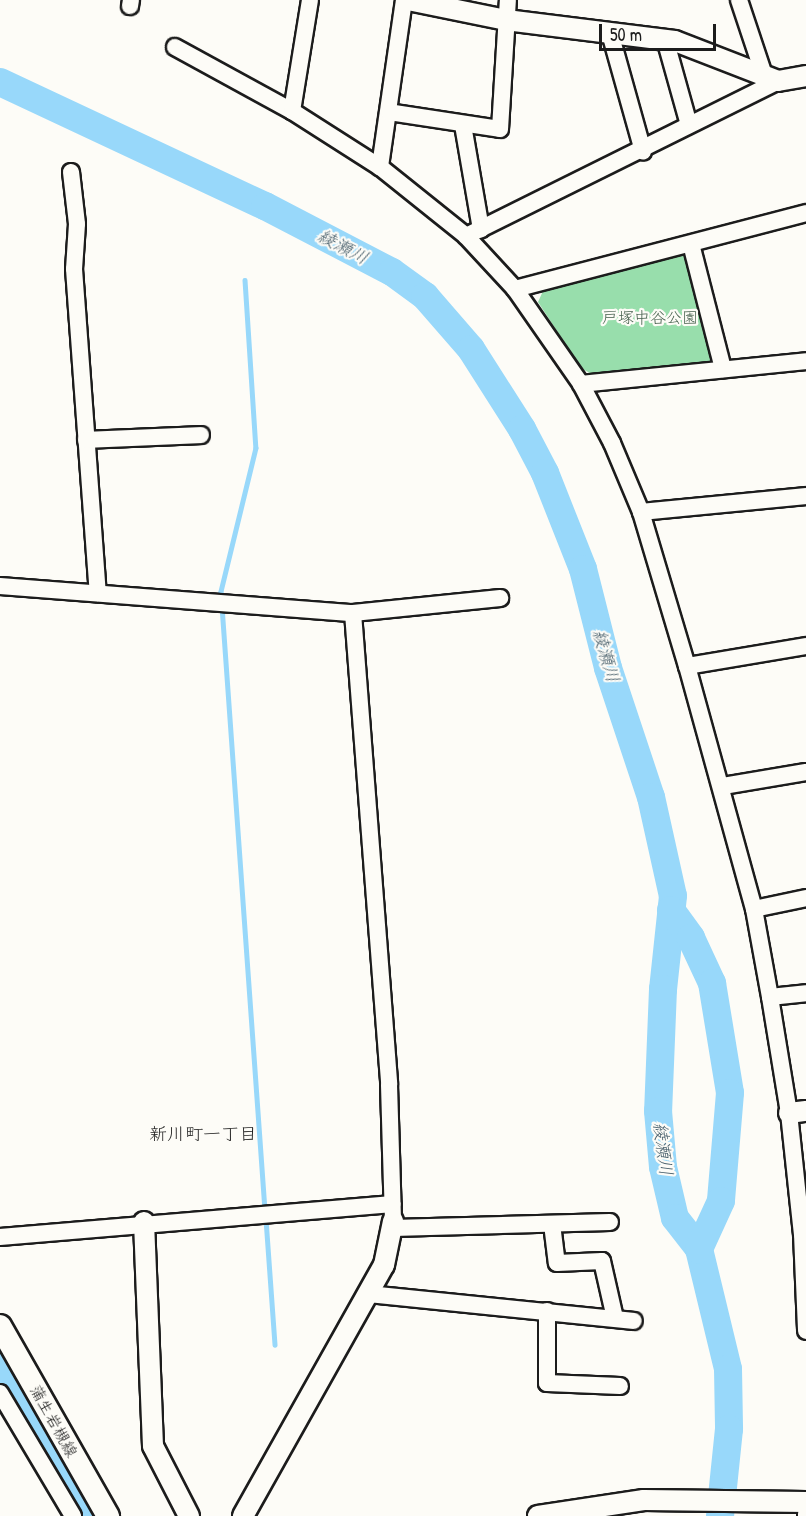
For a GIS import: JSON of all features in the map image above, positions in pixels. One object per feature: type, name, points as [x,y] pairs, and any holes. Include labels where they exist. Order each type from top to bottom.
[{"type":"main road","name":"蒲生岩槻線","points":[[0,1326],[108,1516]]},
{"type":"street","points":[[292,111],[310,0]]},
{"type":"street","points":[[380,167],[406,0],[506,20],[665,39],[771,78],[806,76]]},
{"type":"street","points":[[388,112],[500,129],[508,0]]},
{"type":"street","points":[[738,0],[771,78]]},
{"type":"street","points":[[610,33],[643,151]]},
{"type":"street","points":[[665,39],[689,125]]},
{"type":"street","points":[[176,47],[292,111],[380,167],[473,232],[581,384],[612,443],[640,512],[687,666],[723,786],[754,909],[770,997],[797,1112],[804,1234],[806,1331]]},
{"type":"street","points":[[473,232],[643,151],[771,78]]},
{"type":"street","points":[[463,125],[473,232]]},
{"type":"street","points":[[71,172],[77,224],[74,269],[98,593]]},
{"type":"street","points":[[515,289],[806,213]]},
{"type":"street","points":[[691,244],[723,369]]},
{"type":"street","points":[[581,384],[806,361]]},
{"type":"street","points":[[86,440],[201,435]]},
{"type":"street","points":[[640,512],[806,496]]},
{"type":"street","points":[[0,586],[353,613],[500,598]]},
{"type":"street","points":[[243,1516],[384,1265],[393,1218],[389,1085],[353,613]]},
{"type":"street","points":[[687,666],[806,646]]},
{"type":"street","points":[[723,786],[806,772]]},
{"type":"street","points":[[754,909],[806,898]]},
{"type":"street","points":[[770,997],[806,993]]},
{"type":"street","points":[[0,1237],[144,1222],[393,1218],[552,1224],[610,1222]]},
{"type":"street","points":[[144,1222],[153,1446],[189,1516]]},
{"type":"street","points":[[552,1224],[557,1263],[602,1261],[615,1318]]},
{"type":"street","points":[[369,1294],[634,1321]]},
{"type":"street","points":[[548,1311],[547,1383],[620,1386]]},
{"type":"street","points":[[0,1393],[73,1516]]},
{"type":"street","points":[[538,1516],[653,1500],[798,1502]]},
{"type":"green space","name":"戸塚中谷公園","points":[[682,255],[688,259],[713,363],[593,375],[581,368],[538,302],[543,291]]},
{"type":"waterway","name":"綾瀬川","points":[[0,82],[265,206],[392,272],[425,296],[471,349],[522,429],[545,473],[583,569],[608,668],[651,797],[673,896],[663,989],[658,1111],[663,1167],[675,1218],[699,1249],[728,1369],[729,1429],[720,1516]]},
{"type":"waterway","points":[[245,280],[256,448],[221,592],[265,1210]]},
{"type":"waterway","points":[[671,910],[691,938],[712,983],[730,1093],[721,1201],[699,1249]]},
{"type":"waterway","points":[[266,1219],[275,1345]]},
{"type":"waterway","points":[[0,1368],[87,1516]]},
{"type":"district","name":"新川町一丁目","points":[[203,1134]]}]
